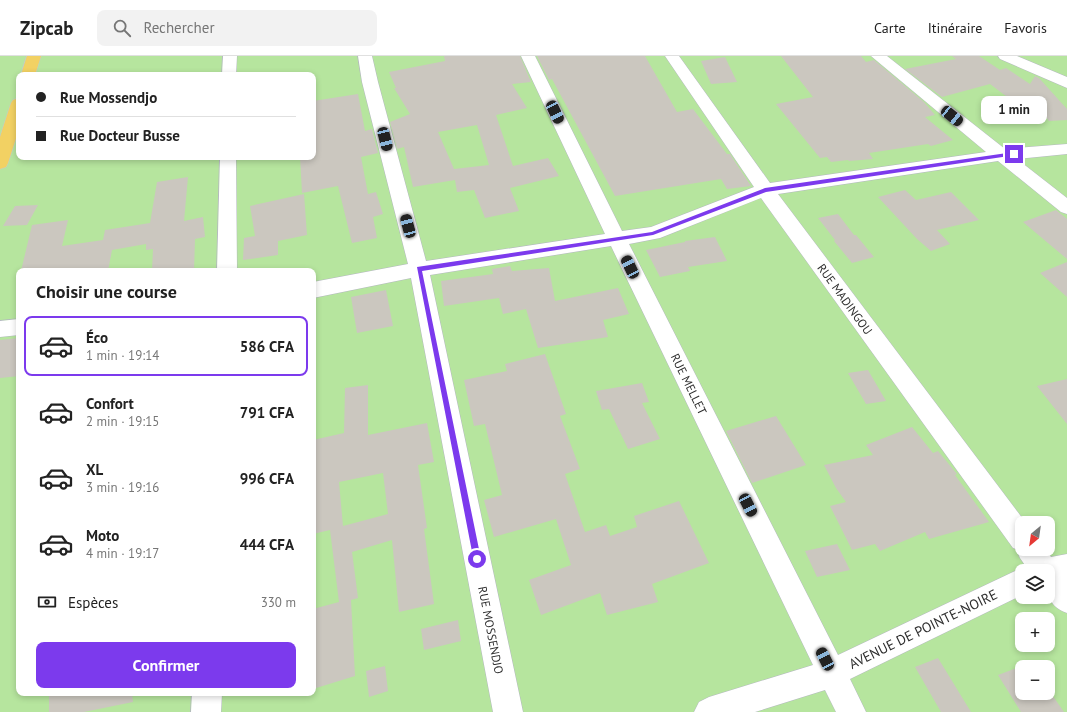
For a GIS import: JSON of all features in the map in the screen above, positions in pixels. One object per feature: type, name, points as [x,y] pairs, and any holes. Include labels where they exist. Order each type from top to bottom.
[{"type":"main road","points":[[29,72],[34,56]]},
{"type":"main road","points":[[0,163],[16,112]]},
{"type":"street","points":[[229,72],[230,56]]},
{"type":"street","name":"RUE MOSSENDJO","points":[[365,56],[370,82],[419,269],[508,712]]},
{"type":"street","name":"RUE MELLET","points":[[528,56],[616,239],[851,712]]},
{"type":"street","name":"RUE MADINGOU","points":[[672,56],[765,190],[1015,529]]},
{"type":"street","points":[[878,56],[1067,208]]},
{"type":"street","points":[[1005,56],[1067,83]]},
{"type":"street","points":[[316,289],[419,269],[653,234],[765,190],[1001,155],[1067,148]]},
{"type":"street","points":[[227,268],[228,160]]},
{"type":"street","points":[[0,329],[16,327]]},
{"type":"street","points":[[1055,585],[1067,600]]},
{"type":"street","name":"AVENUE DE POINTE-NOIRE","points":[[709,712],[832,673],[1015,586]]},
{"type":"street","points":[[206,712],[207,696]]},
{"type":"green space","points":[[0,56],[1067,56],[1067,712],[0,712]]},
{"type":"building","points":[[444,56],[520,56],[531,82],[512,84],[527,108],[496,115],[513,166],[548,158],[559,176],[510,188],[519,211],[485,218],[474,190],[457,192],[455,180],[413,187],[404,147],[397,149],[390,122],[410,114],[394,88],[396,88],[389,72],[445,61]],"holes":[[[477,125],[489,165],[454,169],[438,132]]]},
{"type":"building","points":[[537,56],[645,56],[677,112],[693,109],[727,154],[730,154],[751,186],[727,189],[721,179],[615,196],[552,79],[549,80]]},
{"type":"building","points":[[781,56],[861,56],[866,62],[874,60],[924,102],[935,115],[925,117],[953,140],[931,146],[928,144],[869,153],[873,159],[831,162],[827,157],[820,158],[776,104],[813,97]]},
{"type":"building","points":[[952,56],[979,56],[1000,70],[1006,68],[1030,84],[1035,76],[1039,78],[1067,109],[1067,120],[1049,121],[1035,103],[1018,108],[1019,106],[990,84],[942,97],[905,69],[956,59]]},
{"type":"building","points":[[725,57],[737,82],[711,84],[701,61]]},
{"type":"building","points":[[358,94],[365,131],[372,129],[378,153],[361,157],[368,194],[376,192],[383,214],[373,217],[377,238],[352,243],[338,186],[302,193],[300,160],[316,160],[316,101]]},
{"type":"building","points":[[188,177],[184,221],[203,217],[205,237],[195,239],[194,268],[152,268],[153,249],[146,250],[146,244],[112,250],[109,268],[22,268],[32,225],[68,220],[62,246],[103,240],[105,230],[150,223],[157,182]]},
{"type":"building","points":[[905,190],[916,200],[951,192],[979,220],[937,230],[950,244],[931,251],[917,239],[878,197]]},
{"type":"building","points":[[304,194],[307,235],[278,241],[278,255],[243,260],[244,238],[255,236],[250,206]]},
{"type":"building","points":[[38,205],[27,225],[3,226],[15,206]]},
{"type":"building","points":[[1056,210],[1067,219],[1067,259],[1023,222]]},
{"type":"building","points":[[838,214],[854,235],[856,235],[874,257],[852,263],[818,218]]},
{"type":"building","points":[[715,237],[727,261],[688,267],[690,271],[660,277],[646,250],[685,241]]},
{"type":"building","points":[[1067,262],[1067,297],[1040,273]]},
{"type":"building","points":[[510,266],[512,271],[549,268],[555,301],[618,288],[629,314],[603,320],[608,337],[538,348],[526,309],[503,314],[499,298],[444,306],[441,281],[493,274],[492,269]]},
{"type":"building","points":[[386,290],[393,326],[357,333],[351,297]]},
{"type":"building","points":[[16,338],[16,376],[0,378],[0,340]]},
{"type":"building","points":[[545,354],[566,414],[560,416],[580,469],[565,474],[585,532],[606,525],[610,536],[637,527],[634,516],[679,501],[709,563],[652,584],[658,602],[607,615],[600,593],[541,615],[529,580],[571,565],[556,519],[494,537],[484,500],[502,495],[485,424],[474,426],[464,380],[507,371],[505,364]]},
{"type":"building","points":[[868,370],[886,401],[866,404],[848,373]]},
{"type":"building","points":[[1067,379],[1067,424],[1037,386]]},
{"type":"building","points":[[642,383],[649,402],[642,403],[660,439],[628,449],[609,409],[602,410],[596,391]]},
{"type":"building","points":[[368,385],[368,435],[427,423],[434,462],[418,465],[427,528],[424,529],[434,604],[399,612],[392,540],[352,552],[358,598],[351,600],[355,676],[316,688],[316,608],[339,602],[330,530],[316,533],[316,439],[344,433],[345,388]],"holes":[[[383,473],[388,514],[343,526],[339,482]]]},
{"type":"building","points":[[776,416],[806,465],[752,483],[726,431]]},
{"type":"building","points":[[912,427],[933,453],[938,451],[957,474],[955,475],[989,522],[929,539],[925,532],[880,551],[875,544],[852,550],[830,506],[846,502],[836,488],[824,465],[873,455],[866,445]]},
{"type":"building","points":[[837,544],[850,570],[817,577],[805,551]]},
{"type":"building","points":[[458,620],[461,641],[424,650],[421,629]]},
{"type":"building","points":[[938,658],[971,712],[941,712],[915,667]]},
{"type":"building","points":[[385,666],[388,691],[369,697],[366,671]]},
{"type":"building","points":[[1015,669],[1015,700],[1055,699],[1064,712],[1021,712],[998,675]]},
{"type":"building","points":[[49,696],[132,696],[133,702],[84,712],[49,712]]},
{"type":"route","points":[[477,559],[419,269],[653,234],[765,190],[1014,154]]}]
